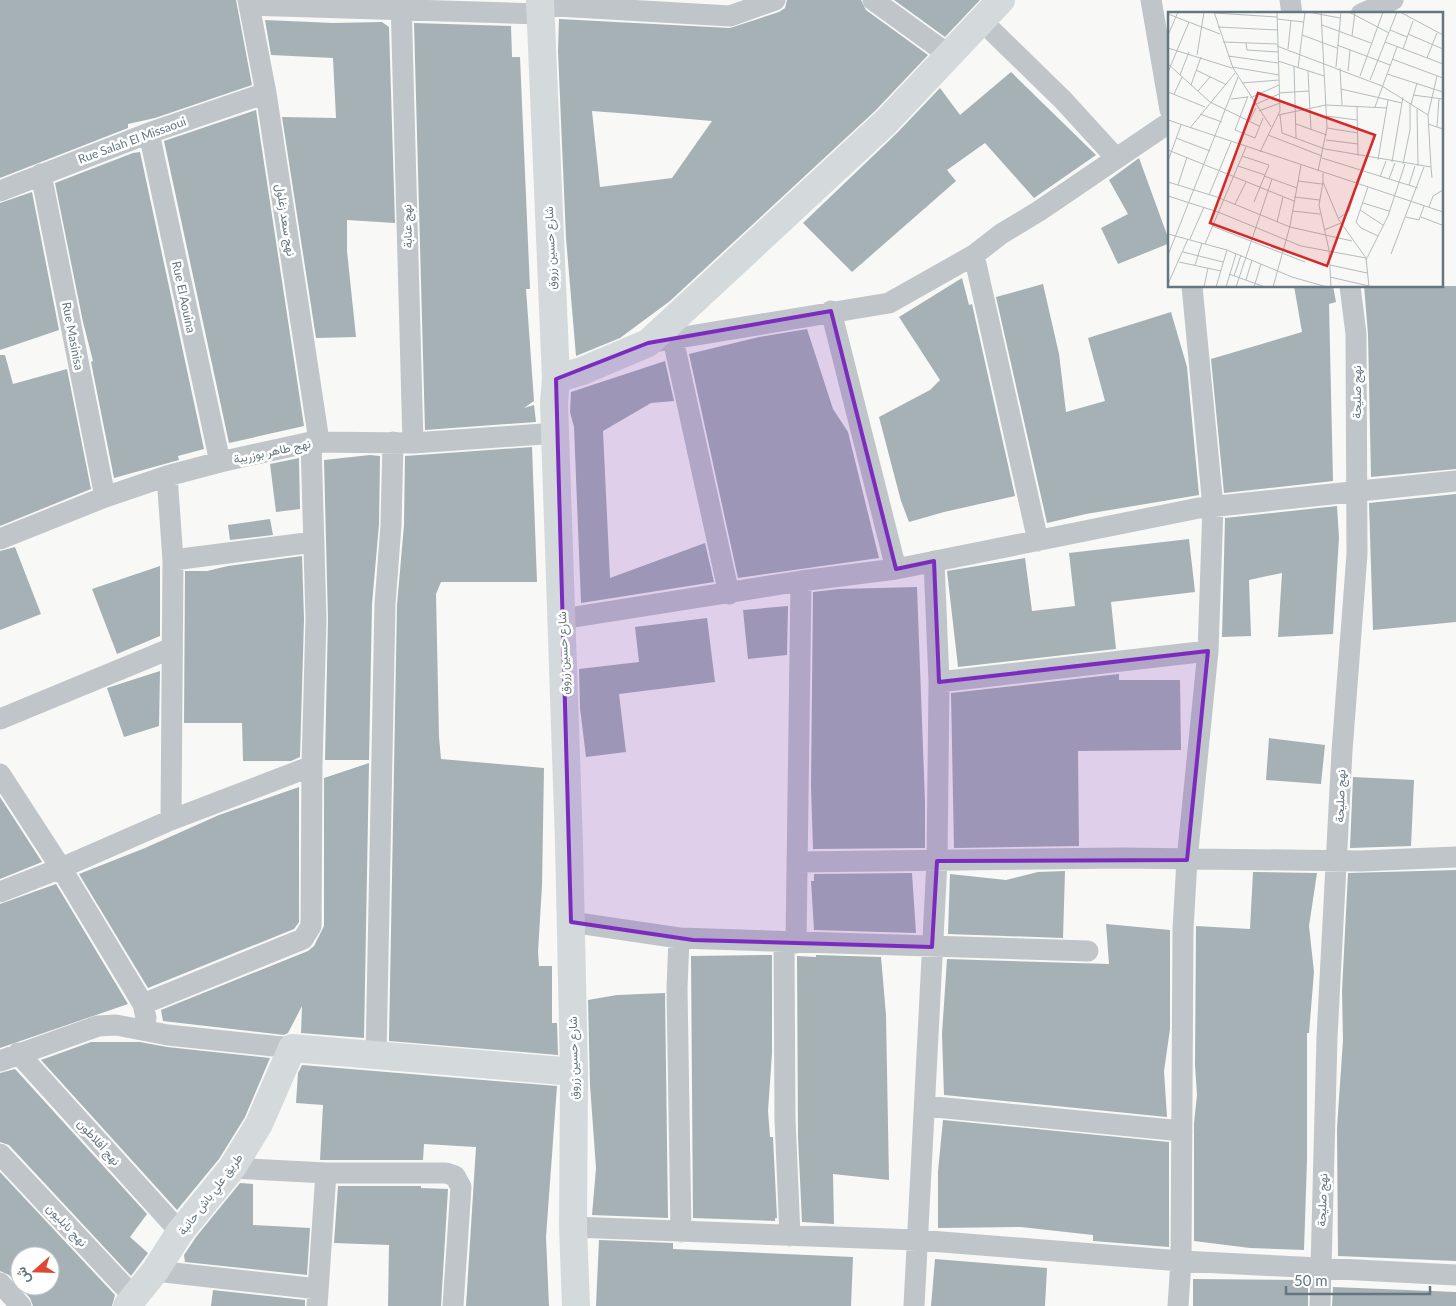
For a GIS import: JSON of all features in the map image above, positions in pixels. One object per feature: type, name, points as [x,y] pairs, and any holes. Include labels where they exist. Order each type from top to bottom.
[{"type":"street","points":[[249,3],[540,6],[730,16],[775,0]]},
{"type":"street","points":[[873,0],[949,55]]},
{"type":"street","points":[[660,341],[886,122],[1001,0]]},
{"type":"street","points":[[1151,0],[1168,98]]},
{"type":"street","points":[[1366,12],[1393,0]]},
{"type":"street","name":"نهج سعد زغلول","points":[[143,1004],[303,939],[309,933],[312,919],[312,766],[316,619],[314,542],[315,442],[266,93],[249,3]]},
{"type":"street","name":"نهج عنابة","points":[[376,1056],[385,604],[391,525],[403,442],[401,5]]},
{"type":"street","name":"شارع حسين زروق","points":[[540,6],[556,379],[571,922],[574,1072],[573,1227],[576,1306]]},
{"type":"street","points":[[982,21],[1063,100],[1116,158]]},
{"type":"street","name":"Rue Salah El Missaoui","points":[[0,191],[148,133],[266,93]]},
{"type":"street","points":[[556,379],[660,341],[831,311],[889,303],[974,255],[1001,234],[1168,123]]},
{"type":"street","name":"Rue El Aouina","points":[[148,133],[220,462]]},
{"type":"street","name":"Rue Masinisa","points":[[41,174],[105,497]]},
{"type":"street","points":[[974,255],[1038,541]]},
{"type":"street","points":[[1178,1306],[1181,1261],[1183,929],[1187,860],[1208,651],[1213,507],[1192,288]]},
{"type":"street","name":"نهج صليحة","points":[[1320,1306],[1319,1269],[1327,1037],[1338,861],[1342,751],[1357,554],[1356,334],[1350,288]]},
{"type":"street","points":[[831,311],[896,570]]},
{"type":"street","points":[[660,341],[729,594]]},
{"type":"street","name":"نهج طاهر بوزريبة","points":[[0,539],[105,497],[167,476],[220,462],[315,442],[403,442],[557,433]]},
{"type":"street","points":[[167,476],[173,560],[171,820]]},
{"type":"street","points":[[562,619],[729,594],[801,581],[896,570],[1199,508],[1456,481]]},
{"type":"street","points":[[173,560],[314,542]]},
{"type":"street","points":[[914,1306],[937,861],[939,682],[934,561]]},
{"type":"street","points":[[790,1236],[784,1119],[790,943],[797,862],[801,581]]},
{"type":"street","points":[[0,719],[172,648]]},
{"type":"street","points":[[939,682],[1208,651]]},
{"type":"street","points":[[0,892],[61,868],[171,820],[312,766]]},
{"type":"street","points":[[0,774],[61,868],[143,1004],[149,1030]]},
{"type":"street","points":[[797,862],[1122,858],[1338,861],[1456,857]]},
{"type":"street","points":[[571,922],[679,938],[1088,951]]},
{"type":"street","points":[[679,938],[676,988],[681,1232]]},
{"type":"street","points":[[9,1057],[98,1026],[116,1025],[168,1035],[292,1048],[574,1072]]},
{"type":"street","name":"طريق علي باش حانبة","points":[[130,1301],[155,1271],[180,1232],[232,1168],[259,1124],[292,1048]]},
{"type":"street","name":"نهج أفلاطون","points":[[9,1057],[180,1232]]},
{"type":"street","points":[[925,1106],[1182,1131]]},
{"type":"street","name":"نهج نابليون","points":[[0,1154],[130,1301]]},
{"type":"street","points":[[232,1168],[326,1173],[446,1173],[456,1176],[462,1187],[454,1306]]},
{"type":"street","points":[[155,1271],[318,1297],[326,1173]]},
{"type":"street","points":[[573,1227],[917,1240],[1181,1261],[1456,1275]]},
{"type":"street","points":[[0,1283],[22,1306]]},
{"type":"highlighted area","points":[[831,311],[896,569],[934,561],[939,682],[1208,651],[1187,860],[937,861],[932,947],[693,940],[571,922],[556,379],[648,343]]},
{"type":"building","points":[[0,0],[236,0],[252,85],[155,118],[128,124],[128,128],[0,178]]},
{"type":"building","points":[[787,0],[861,0],[866,10],[928,55],[875,111],[670,301],[620,338],[576,356],[566,238],[558,51],[559,19],[730,28],[779,12],[785,8]],"holes":[[[592,111],[712,121],[672,178],[600,187]]]},
{"type":"building","points":[[894,0],[980,0],[945,37]]},
{"type":"building","points":[[265,20],[333,23],[382,22],[389,27],[395,223],[347,220],[347,251],[356,337],[316,338],[282,117],[336,118],[333,58],[271,55]]},
{"type":"building","points":[[414,23],[511,26],[512,57],[520,57],[530,289],[526,289],[534,401],[524,408],[534,405],[536,422],[425,430]]},
{"type":"building","points":[[1011,72],[1096,155],[1034,198],[985,143],[947,170],[956,181],[852,272],[803,223],[897,133],[940,88],[960,115]]},
{"type":"building","points":[[256,110],[304,426],[229,443],[164,141]]},
{"type":"building","points":[[140,152],[204,449],[178,456],[179,460],[114,478],[91,362],[93,361],[83,322],[55,183]]},
{"type":"building","points":[[1139,158],[1168,238],[1168,244],[1118,264],[1101,228],[1128,214],[1109,180]]},
{"type":"building","points":[[32,192],[59,330],[0,350],[0,203]]},
{"type":"building","points":[[962,278],[969,305],[972,304],[1015,496],[909,522],[901,501],[879,417],[930,390],[940,380],[899,317]]},
{"type":"building","points":[[1043,284],[1059,354],[1066,412],[1105,401],[1088,338],[1171,312],[1187,367],[1199,495],[1086,514],[1047,523],[996,297]]},
{"type":"building","points":[[1444,286],[1456,286],[1456,469],[1371,477],[1368,334],[1364,288],[1444,288]]},
{"type":"building","points":[[1294,288],[1333,288],[1336,302],[1329,304],[1333,481],[1224,493],[1211,359],[1302,332]]},
{"type":"building","points":[[807,329],[833,409],[848,432],[879,558],[738,578],[689,354],[759,337]]},
{"type":"building","points":[[0,355],[5,355],[13,384],[67,369],[91,489],[0,526]]},
{"type":"building","points":[[665,361],[674,401],[651,403],[603,431],[610,578],[705,543],[714,582],[581,603],[574,427],[570,412],[571,392]]},
{"type":"building","points":[[532,447],[537,582],[441,582],[436,594],[439,737],[441,759],[544,768],[542,885],[538,952],[539,966],[552,966],[552,1023],[557,1023],[558,1055],[389,1041],[397,605],[404,525],[405,456]]},
{"type":"building","points":[[370,455],[380,456],[379,524],[372,604],[369,760],[325,760],[328,619],[324,460]]},
{"type":"building","points":[[299,458],[300,509],[276,512],[270,464]]},
{"type":"building","points":[[1456,494],[1456,622],[1373,630],[1369,503]]},
{"type":"building","points":[[1337,506],[1339,538],[1333,634],[1278,637],[1282,573],[1249,580],[1251,636],[1222,637],[1225,518]]},
{"type":"building","points":[[270,519],[273,535],[230,540],[228,525]]},
{"type":"building","points":[[1189,539],[1195,592],[1111,602],[1116,649],[958,667],[947,571],[1025,558],[1032,611],[1075,606],[1069,553]]},
{"type":"building","points":[[15,547],[41,614],[0,630],[0,551]]},
{"type":"building","points":[[302,556],[304,619],[300,757],[291,761],[243,761],[242,723],[184,723],[185,571],[207,571],[228,566]]},
{"type":"building","points":[[160,566],[160,636],[117,654],[92,589]]},
{"type":"building","points":[[917,587],[925,848],[813,849],[811,787],[813,592],[839,589]]},
{"type":"building","points":[[788,606],[787,655],[748,659],[743,610]]},
{"type":"building","points":[[707,618],[715,682],[619,694],[626,752],[586,757],[580,708],[579,669],[639,662],[635,627]]},
{"type":"building","points":[[160,671],[159,726],[124,737],[107,688]]},
{"type":"building","points":[[1119,674],[1119,680],[1180,680],[1181,750],[1078,751],[1079,846],[954,848],[951,693]]},
{"type":"building","points":[[1269,738],[1325,745],[1321,784],[1266,780]]},
{"type":"building","points":[[369,763],[364,1038],[301,1033],[302,1006],[288,1033],[284,1035],[163,1021],[161,1010],[308,951],[314,946],[324,926],[324,778]]},
{"type":"building","points":[[1353,777],[1414,780],[1411,846],[1350,848]]},
{"type":"building","points":[[299,787],[299,922],[294,929],[148,988],[79,874],[145,848],[219,815]]},
{"type":"building","points":[[0,797],[42,862],[0,879]]},
{"type":"building","points":[[1456,870],[1456,1261],[1338,1256],[1337,1128],[1343,1040],[1342,991],[1348,873]]},
{"type":"building","points":[[1065,871],[1063,938],[948,934],[950,874],[1006,880],[1038,872]]},
{"type":"building","points":[[1253,872],[1317,873],[1309,926],[1314,972],[1309,1033],[1307,1033],[1307,1160],[1304,1250],[1250,1248],[1194,1241],[1194,1123],[1197,1095],[1195,1065],[1196,926],[1250,929]]},
{"type":"building","points":[[912,873],[916,933],[814,930],[811,881],[814,881],[814,874]]},
{"type":"building","points":[[56,884],[128,1004],[0,1048],[0,904]]},
{"type":"building","points":[[1106,924],[1170,930],[1170,1029],[1164,1071],[1167,1117],[944,1095],[942,1034],[947,959],[1109,964]]},
{"type":"building","points":[[772,955],[772,1053],[768,1111],[770,1137],[773,1137],[777,1218],[775,1218],[775,1221],[693,1218],[691,956]]},
{"type":"building","points":[[816,955],[881,957],[886,1015],[889,1180],[833,1174],[834,1224],[802,1222],[798,1137],[797,956],[816,957]]},
{"type":"building","points":[[665,993],[668,1218],[592,1215],[596,1168],[590,1085],[588,1000],[617,995]]},
{"type":"building","points":[[91,1042],[140,1042],[167,1047],[270,1058],[245,1117],[219,1159],[177,1210],[41,1060]]},
{"type":"building","points":[[302,1065],[557,1086],[546,1237],[549,1306],[466,1306],[476,1147],[424,1144],[423,1160],[320,1160],[323,1105],[296,1103],[298,1073]]},
{"type":"building","points":[[15,1069],[147,1214],[130,1237],[148,1253],[131,1276],[9,1145],[0,1142],[0,1073]]},
{"type":"building","points":[[943,1120],[1169,1142],[1169,1247],[1093,1241],[1093,1235],[1021,1227],[938,1228],[938,1171]]},
{"type":"building","points":[[0,1172],[115,1295],[112,1306],[33,1306],[28,1296],[60,1296],[60,1246],[10,1246],[9,1275],[0,1271]]},
{"type":"building","points":[[240,1183],[253,1184],[253,1225],[310,1228],[307,1275],[185,1262],[184,1255],[196,1237]]},
{"type":"building","points":[[338,1186],[421,1186],[421,1188],[448,1189],[441,1306],[388,1306],[389,1245],[334,1243]]},
{"type":"building","points":[[599,1240],[673,1243],[673,1249],[853,1257],[851,1306],[596,1306]]},
{"type":"building","points":[[935,1259],[1047,1268],[1045,1306],[931,1306]]},
{"type":"building","points":[[1193,1279],[1308,1280],[1308,1306],[1193,1306]]},
{"type":"building","points":[[1333,1287],[1456,1292],[1456,1306],[1332,1306]]},
{"type":"building","points":[[213,1290],[305,1300],[305,1306],[211,1306]]}]
